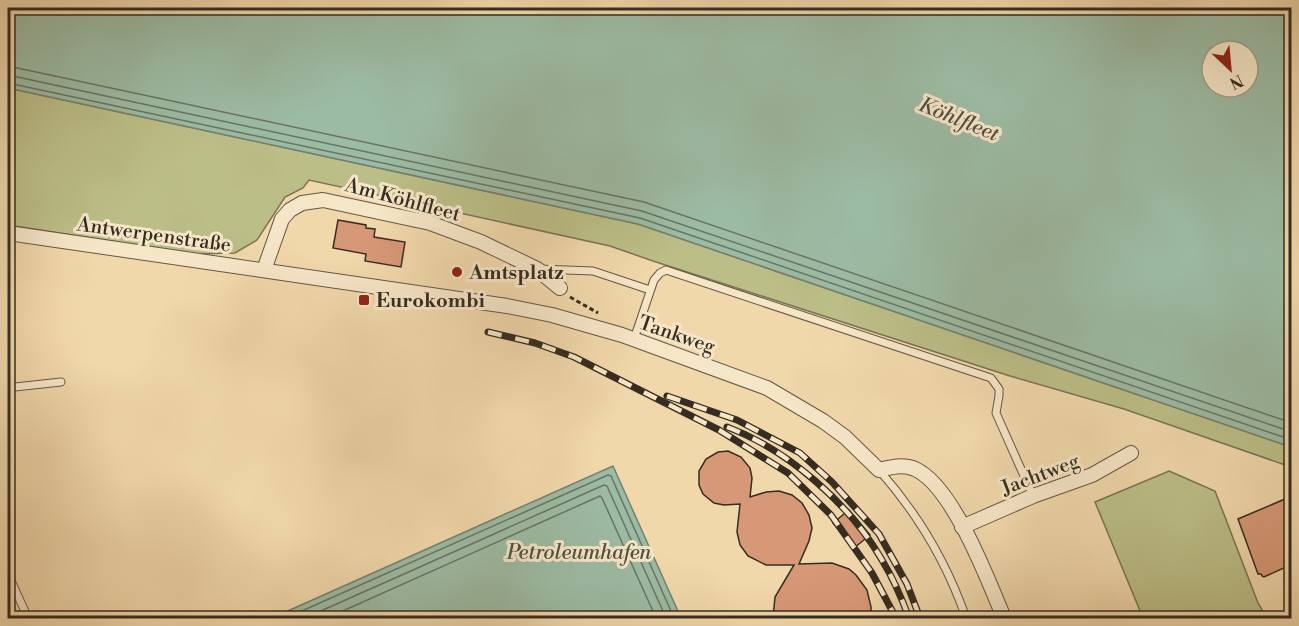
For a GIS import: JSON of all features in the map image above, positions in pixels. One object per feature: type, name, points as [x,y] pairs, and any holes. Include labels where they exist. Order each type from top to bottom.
[{"type":"street","name":"Am Köhlfleet","points":[[264,270],[282,219],[290,210],[302,203],[323,200],[430,223],[498,249],[537,269],[560,288]]},
{"type":"street","name":"Antwerpenstraße","points":[[8,232],[264,270]]},
{"type":"street","name":"Antwerpenstraße","points":[[8,238],[39,237]]},
{"type":"street","name":"Tankweg","points":[[264,270],[529,309],[633,339],[767,388],[823,421],[845,437],[879,470]]},
{"type":"street","name":"Jachtweg","points":[[962,527],[1034,496],[1092,475],[1131,453]]},
{"type":"street","points":[[879,470],[905,466],[929,478],[946,500],[981,562],[1004,618]]},
{"type":"lane","points":[[537,269],[593,271],[650,290]]},
{"type":"lane","points":[[633,339],[654,280],[666,270],[991,378],[999,389],[996,412],[1034,496]]},
{"type":"lane","points":[[8,389],[61,382]]},
{"type":"lane","name":"Tankweg","points":[[879,470],[898,491],[931,538],[954,585],[966,618]]},
{"type":"lane","points":[[8,574],[28,618]]},
{"type":"path","points":[[560,288],[574,301],[601,314]]},
{"type":"green space","points":[[8,88],[638,224],[1291,447],[1291,467],[1124,409],[1010,376],[610,246],[309,180],[303,188],[285,197],[257,240],[235,253],[194,254],[8,225]]},
{"type":"green space","points":[[1169,471],[1215,491],[1258,603],[1267,618],[1143,618],[1095,502]]},
{"type":"water","name":"Köhlfleet","points":[[8,8],[1291,8],[1291,447],[638,224],[8,88]]},
{"type":"water","name":"Petroleumhafen","points":[[613,466],[681,618],[272,618]]},
{"type":"building","points":[[338,220],[375,229],[374,237],[405,242],[401,267],[365,261],[366,254],[333,248]]},
{"type":"building","points":[[728,451],[741,457],[750,468],[752,478],[750,497],[779,491],[792,495],[802,503],[809,515],[812,528],[799,564],[832,563],[849,569],[867,590],[871,618],[773,618],[775,597],[794,565],[766,565],[748,556],[740,545],[737,532],[740,504],[714,503],[703,494],[699,485],[699,471],[706,459],[718,452]]},
{"type":"building","points":[[1292,496],[1292,568],[1286,567],[1264,577],[1258,574],[1238,519]]},
{"type":"building","points":[[849,510],[870,535],[854,548],[833,523]]},
{"type":"railway","points":[[488,332],[535,343],[574,357],[719,430],[788,473],[831,515],[872,573],[896,618]]},
{"type":"railway","points":[[667,396],[737,420],[800,453],[832,482],[879,534],[907,584],[920,618]]},
{"type":"railway","points":[[727,427],[772,449],[794,464],[835,499],[869,539],[890,574],[909,618]]},
{"type":"place","name":"Amtsplatz","points":[[457,272]]},
{"type":"place","name":"Eurokombi","points":[[364,300]]}]
